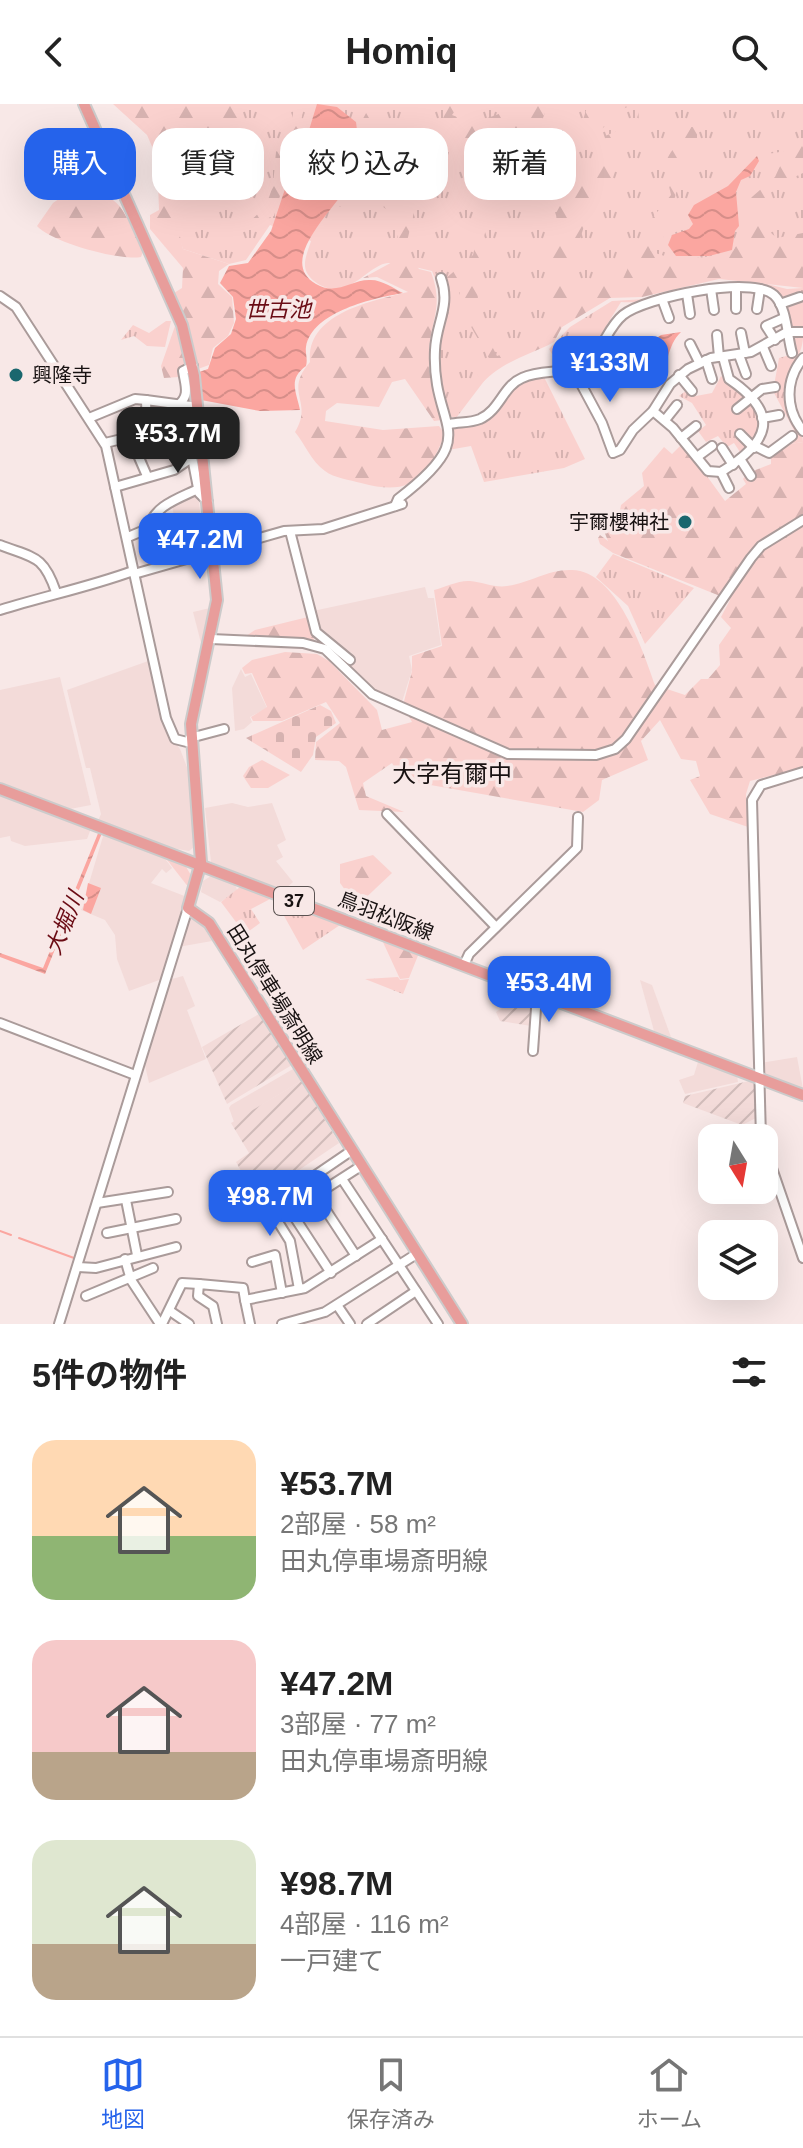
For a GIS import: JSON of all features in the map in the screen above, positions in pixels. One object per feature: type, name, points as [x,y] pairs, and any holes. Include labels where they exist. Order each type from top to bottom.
[{"type":"main road","points":[[84,104],[182,325],[193,366],[217,600],[211,639],[193,705],[191,741],[201,866],[188,908]]},
{"type":"main road","name":"鳥羽松阪線","points":[[0,789],[803,1095]]},
{"type":"main road","name":"田丸停車場斎明線","points":[[188,908],[209,923],[462,1324]]},
{"type":"street","points":[[0,610],[214,550],[290,531],[323,529],[398,505],[398,499],[434,469],[447,445],[450,424],[439,390],[435,355],[437,334],[446,309],[441,278]]},
{"type":"street","points":[[450,424],[483,418],[499,404],[514,382],[524,377],[573,369],[593,357],[620,317],[640,305],[662,299],[711,289],[760,289],[774,295],[780,304],[792,353]]},
{"type":"street","points":[[711,289],[714,310]]},
{"type":"street","points":[[736,289],[736,309]]},
{"type":"street","points":[[757,309],[760,289]]},
{"type":"street","points":[[687,294],[690,314]]},
{"type":"street","points":[[0,296],[16,307],[105,443],[168,722],[175,739],[191,741],[224,729]]},
{"type":"street","points":[[780,304],[800,297]]},
{"type":"street","points":[[662,299],[669,318]]},
{"type":"street","points":[[775,340],[766,326],[784,318]]},
{"type":"street","points":[[573,369],[602,423],[613,453],[620,450],[679,375],[702,361],[763,347],[787,332],[803,332]]},
{"type":"street","points":[[741,333],[746,374]]},
{"type":"street","points":[[653,411],[665,420],[708,471],[721,472],[754,447],[761,433],[762,418],[753,396],[729,379],[717,335]]},
{"type":"street","points":[[690,344],[712,379]]},
{"type":"street","points":[[763,347],[771,366]]},
{"type":"street","points":[[803,358],[792,375],[789,391],[793,415],[803,431]]},
{"type":"street","points":[[176,406],[183,401],[187,388],[183,371],[193,366]]},
{"type":"street","points":[[679,375],[692,391]]},
{"type":"street","points":[[737,409],[762,389],[775,387]]},
{"type":"street","points":[[89,418],[135,399],[198,407]]},
{"type":"street","points":[[146,400],[147,433]]},
{"type":"street","points":[[665,420],[677,405]]},
{"type":"street","points":[[762,418],[779,415]]},
{"type":"street","points":[[681,438],[696,426]]},
{"type":"street","points":[[105,443],[147,433],[200,430],[190,459],[198,489],[209,502]]},
{"type":"street","points":[[740,434],[754,447],[769,453],[792,436]]},
{"type":"street","points":[[131,439],[147,476]]},
{"type":"street","points":[[697,457],[717,447],[751,476]]},
{"type":"street","points":[[115,487],[174,470],[190,459]]},
{"type":"street","points":[[721,472],[729,488]]},
{"type":"street","points":[[128,537],[147,529],[153,514],[160,507],[198,489]]},
{"type":"street","points":[[211,639],[303,643],[325,649],[372,694],[508,754],[607,753],[626,739],[756,552],[803,520]]},
{"type":"street","points":[[290,531],[316,632],[350,660]]},
{"type":"street","points":[[0,545],[23,550],[44,565],[56,592]]},
{"type":"street","points":[[761,1124],[753,796],[761,785],[803,772]]},
{"type":"street","points":[[387,814],[496,927]]},
{"type":"street","points":[[464,965],[469,954],[577,848],[578,817]]},
{"type":"street","points":[[59,1324],[188,908]]},
{"type":"street","points":[[533,1051],[537,994]]},
{"type":"street","points":[[0,1023],[135,1075]]},
{"type":"street","points":[[331,1273],[282,1198],[351,1151]]},
{"type":"street","points":[[299,1289],[290,1241],[275,1217],[361,1166]]},
{"type":"street","points":[[342,1179],[434,1323]]},
{"type":"street","points":[[778,1186],[803,1258]]},
{"type":"street","points":[[97,1203],[168,1192]]},
{"type":"street","points":[[316,1195],[356,1256]]},
{"type":"street","points":[[126,1200],[137,1255]]},
{"type":"street","points":[[107,1233],[176,1219]]},
{"type":"street","points":[[245,1300],[299,1289],[331,1273],[382,1239]]},
{"type":"street","points":[[78,1267],[96,1268],[176,1247]]},
{"type":"street","points":[[282,1324],[315,1317],[418,1253]]},
{"type":"street","points":[[252,1262],[275,1255],[282,1293]]},
{"type":"street","points":[[125,1259],[131,1280],[161,1324],[182,1283],[243,1288],[250,1324]]},
{"type":"street","points":[[86,1296],[131,1280],[153,1268]]},
{"type":"street","points":[[199,1284],[198,1296],[213,1306],[215,1323]]},
{"type":"street","points":[[367,1324],[383,1320],[416,1291]]},
{"type":"street","points":[[337,1305],[350,1324]]},
{"type":"street","points":[[170,1311],[189,1324]]},
{"type":"shaded area","points":[[191,493],[199,502],[201,520],[176,527],[171,500]]},
{"type":"shaded area","points":[[425,587],[428,598],[434,598],[441,645],[409,656],[412,670],[401,705],[380,696],[381,691],[375,693],[346,664],[352,653],[319,634],[313,611]]},
{"type":"shaded area","points":[[210,608],[208,638],[201,643],[193,612]]},
{"type":"shaded area","points":[[151,660],[166,731],[180,749],[190,775],[195,838],[194,847],[189,851],[166,847],[98,821],[101,814],[67,690]]},
{"type":"shaded area","points":[[241,669],[245,677],[251,674],[267,708],[250,717],[252,722],[244,729],[235,731],[232,688]]},
{"type":"shaded area","points":[[60,677],[91,805],[70,809],[0,782],[0,690]]},
{"type":"shaded area","points":[[0,793],[92,826],[87,839],[25,846],[11,841],[10,836],[0,838]]},
{"type":"shaded area","points":[[232,803],[248,807],[272,803],[286,840],[277,845],[283,857],[276,861],[293,882],[283,891],[211,862],[205,808]]},
{"type":"shaded area","points":[[104,833],[163,856],[172,868],[166,873],[162,869],[151,883],[187,897],[162,979],[129,991],[117,959],[115,935],[105,920],[81,910]]},
{"type":"shaded area","points":[[211,876],[235,885],[238,892],[220,902],[201,892],[203,881]]},
{"type":"shaded area","points":[[191,916],[201,923],[212,941],[178,947]]},
{"type":"shaded area","points":[[183,976],[195,1006],[187,1010],[206,1059],[149,1083],[144,1061],[168,980]]},
{"type":"shaded area","points":[[640,980],[652,985],[671,1037],[654,1031]]},
{"type":"shaded area","points":[[521,994],[534,999],[531,1026],[500,1021],[496,1012]]},
{"type":"shaded area","points":[[259,1014],[292,1065],[227,1104],[202,1047]]},
{"type":"shaded area","points":[[797,1057],[803,1089],[762,1074],[761,1063]]},
{"type":"shaded area","points":[[698,1062],[737,1076],[738,1082],[685,1094],[679,1080],[694,1075]]},
{"type":"shaded area","points":[[293,1069],[301,1081],[234,1122],[229,1108],[231,1105]]},
{"type":"shaded area","points":[[301,1081],[339,1143],[265,1193],[246,1180],[236,1162],[249,1153],[231,1123]]},
{"type":"shaded area","points":[[749,1081],[754,1083],[756,1118],[739,1124],[683,1103],[685,1096]]},
{"type":"green space","points":[[113,104],[243,104],[238,128],[152,128],[152,146],[147,135]]},
{"type":"green space","points":[[216,104],[803,104],[803,263],[609,294],[540,342],[494,368],[456,418],[449,416],[444,406],[432,364],[431,342],[439,301],[432,271],[388,263],[346,287],[326,287],[306,272],[305,262],[311,241],[270,225],[246,260],[229,264],[183,249],[176,229],[185,200],[264,200],[264,128],[208,128]]},
{"type":"green space","points":[[294,104],[304,104],[300,128],[290,128]]},
{"type":"green space","points":[[371,104],[381,104],[371,128],[359,126]]},
{"type":"green space","points":[[447,104],[460,104],[452,115],[472,120],[525,104],[550,104],[537,128],[464,128],[464,146],[461,147],[448,126],[441,125]]},
{"type":"green space","points":[[588,104],[652,104],[641,128],[619,151],[611,179],[594,195],[579,242],[570,254],[573,261],[562,282],[576,299],[602,285],[622,281],[649,222],[671,195],[665,173],[666,163],[691,127],[697,127],[697,140],[682,173],[662,241],[650,250],[669,257],[701,257],[733,251],[744,232],[745,203],[775,177],[781,164],[759,166],[768,154],[791,150],[803,141],[803,173],[769,189],[766,229],[777,238],[803,233],[803,288],[719,279],[642,297],[610,298],[562,327],[554,342],[508,363],[483,382],[477,374],[479,365],[490,360],[470,325],[458,322],[460,292],[448,300],[444,280],[473,255],[486,200],[494,200],[478,264],[479,307],[486,331],[497,356],[537,342],[547,316],[558,200],[576,200],[576,183],[598,167],[609,148],[605,136],[639,122],[638,106],[633,105],[614,112],[604,127],[587,130],[576,142],[576,128],[565,127],[583,120]]},
{"type":"green space","points":[[280,148],[280,196],[274,216],[250,224],[248,222],[263,208],[271,192],[276,152]]},
{"type":"green space","points":[[57,200],[112,200],[125,214],[143,252],[141,257],[117,256],[86,249],[45,232],[37,226]]},
{"type":"green space","points":[[159,200],[194,200],[178,228],[183,249],[229,264],[219,271],[218,284],[232,297],[234,323],[228,336],[213,348],[209,365],[198,369],[174,293],[182,288],[183,268],[150,229],[150,215],[159,210]]},
{"type":"green space","points":[[342,200],[409,200],[414,212],[405,250],[419,269],[431,272],[435,284],[437,304],[429,361],[432,387],[442,420],[434,421],[405,379],[392,382],[379,407],[337,403],[326,411],[325,421],[383,430],[439,426],[445,434],[431,462],[424,473],[405,485],[379,487],[337,477],[320,467],[295,432],[302,412],[299,382],[310,362],[312,345],[319,332],[344,312],[408,292],[377,277],[363,278],[396,260],[399,219],[382,206],[338,207]]},
{"type":"green space","points":[[759,282],[787,289],[803,288],[803,329],[791,328],[785,307],[802,300],[801,293],[783,299],[767,290],[728,286],[640,302],[621,302],[587,357],[575,359],[552,354],[549,349],[570,327],[612,301],[646,299],[715,283]]},
{"type":"green space","points":[[171,321],[165,347],[147,346],[134,336],[121,340],[133,325],[149,333]]},
{"type":"green space","points":[[175,326],[186,364],[179,377],[164,378],[161,366]]},
{"type":"green space","points":[[791,335],[803,336],[800,352],[787,379],[785,396],[803,442],[790,444],[796,434],[773,391],[779,358],[797,353]]},
{"type":"green space","points":[[543,375],[585,459],[564,468],[484,482],[471,446],[448,450],[455,426],[490,412],[515,384]]},
{"type":"green space","points":[[721,376],[748,395],[760,416],[755,438],[742,455],[734,443],[727,447],[718,436],[706,442],[698,431],[706,425],[692,403],[679,396],[687,390],[696,396],[712,393]]},
{"type":"green space","points":[[803,442],[803,768],[750,781],[746,794],[748,827],[710,814],[690,780],[700,776],[696,761],[681,759],[660,720],[641,741],[648,760],[602,780],[599,800],[583,812],[402,780],[392,763],[363,783],[366,796],[404,812],[359,810],[346,767],[339,761],[315,760],[316,742],[340,723],[326,702],[282,721],[253,721],[251,717],[267,707],[252,673],[245,674],[242,668],[252,660],[285,652],[317,654],[329,661],[377,710],[382,730],[412,722],[403,705],[412,671],[412,656],[442,646],[434,590],[466,581],[507,586],[563,570],[588,574],[602,584],[626,615],[655,685],[685,695],[701,679],[708,679],[720,665],[719,645],[731,628],[721,617],[730,600],[613,553],[600,544],[598,538],[600,535],[608,541],[604,531],[611,529],[611,516],[619,515],[621,505],[644,486],[642,473],[664,447],[672,454],[683,443],[725,501],[746,484],[743,479],[746,475],[752,477],[753,471],[771,464],[771,457],[790,444]]},
{"type":"green space","points":[[613,554],[694,588],[645,644],[628,606],[596,577]]},
{"type":"green space","points":[[308,617],[315,643],[246,636],[255,630]]},
{"type":"green space","points":[[320,705],[331,711],[336,723],[316,737],[313,755],[301,772],[246,738]]},
{"type":"green space","points":[[262,760],[290,775],[268,788],[251,788],[243,776],[249,767]]},
{"type":"green space","points":[[373,855],[392,873],[357,906],[340,883],[340,864]]},
{"type":"green space","points":[[164,856],[185,865],[192,877],[189,888]]},
{"type":"green space","points":[[240,887],[272,898],[251,909],[260,923],[245,934],[221,902]]},
{"type":"green space","points":[[288,903],[341,923],[303,950],[283,914],[288,910]]},
{"type":"green space","points":[[382,940],[419,953],[409,978],[400,979]]},
{"type":"green space","points":[[398,977],[400,980],[409,979],[403,994],[365,979]]},
{"type":"water","name":"世古池","points":[[317,104],[337,107],[356,122],[357,128],[310,128]]},
{"type":"water","points":[[757,156],[759,161],[750,176],[741,180],[736,192],[739,226],[735,231],[732,250],[709,256],[676,256],[668,245],[672,235],[689,229],[693,224],[688,215],[694,205],[728,186]]},
{"type":"water","name":"世古池","points":[[281,200],[338,200],[307,244],[302,259],[305,273],[323,287],[337,288],[373,280],[403,293],[346,308],[320,324],[306,347],[306,366],[295,381],[300,410],[260,411],[201,400],[199,372],[208,369],[215,348],[231,334],[236,319],[233,297],[220,283],[229,266],[248,263],[271,231]]},
{"type":"water","points":[[681,332],[660,374],[655,379],[641,374],[635,353],[661,335]]},
{"type":"water","name":"大堀川","points":[[99,831],[102,833],[45,974],[0,957],[0,953],[43,968]]},
{"type":"water","points":[[88,883],[101,888],[91,914],[83,910]]},
{"type":"waterway","points":[[0,1231],[11,1235]]},
{"type":"waterway","points":[[19,1238],[74,1258]]},
{"type":"place","name":"興隆寺","points":[[16,375]]},
{"type":"place","name":"宇爾櫻神社","points":[[685,522]]},
{"type":"district","name":"大字有爾中","points":[[452,774]]}]
